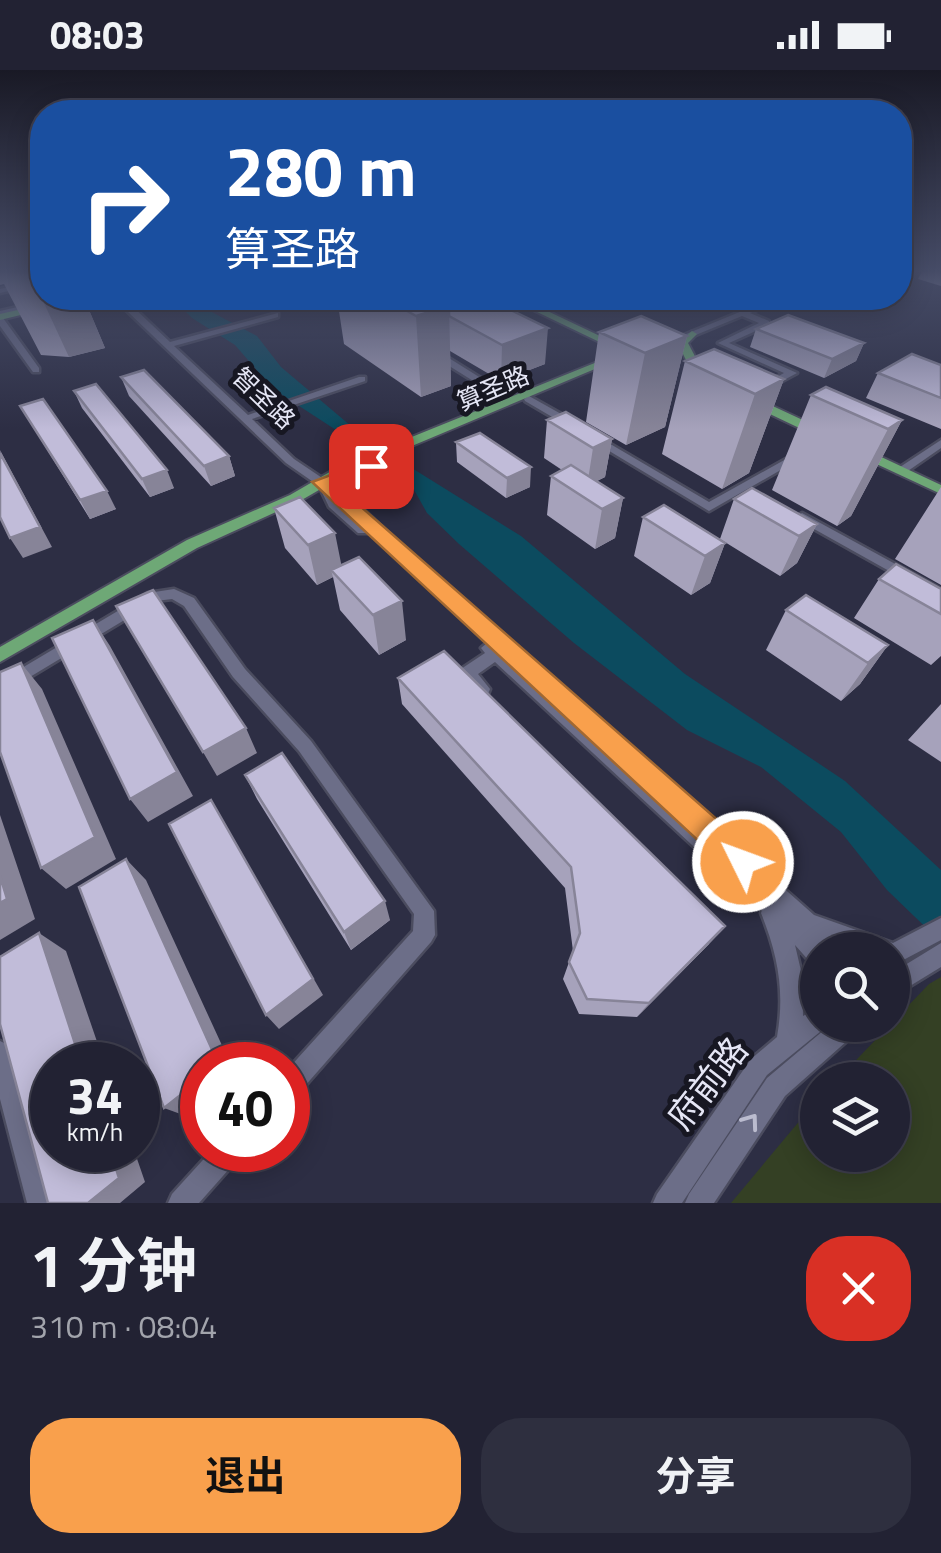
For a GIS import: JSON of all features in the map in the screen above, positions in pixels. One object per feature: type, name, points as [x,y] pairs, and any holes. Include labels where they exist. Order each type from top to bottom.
[{"type":"main road","points":[[578,324],[611,330]]},
{"type":"main road","points":[[580,324],[588,328],[599,354],[586,373]]},
{"type":"main road","name":"算圣路","points":[[0,644],[186,539],[529,399],[629,352],[588,328]]},
{"type":"main road","points":[[666,339],[689,332]]},
{"type":"main road","points":[[689,332],[683,343],[684,351],[729,394]]},
{"type":"main road","points":[[674,364],[826,441]]},
{"type":"main road","points":[[586,373],[616,371]]},
{"type":"main road","name":"算圣路","points":[[398,451],[511,400],[586,373]]},
{"type":"main road","points":[[693,384],[729,394]]},
{"type":"main road","points":[[941,490],[901,470],[843,449],[941,502]]},
{"type":"main road","name":"算圣路","points":[[0,654],[192,544],[321,482]]},
{"type":"street","points":[[6,324],[36,370]]},
{"type":"street","name":"智圣路","points":[[151,324],[290,462],[345,499],[490,637],[816,932]]},
{"type":"street","name":"智圣路","points":[[153,324],[321,482],[334,504],[763,896],[800,935]]},
{"type":"street","points":[[174,343],[244,324]]},
{"type":"street","points":[[689,332],[708,324]]},
{"type":"street","points":[[689,332],[712,324]]},
{"type":"street","points":[[729,394],[792,373],[722,343],[764,324]]},
{"type":"street","points":[[424,346],[511,400]]},
{"type":"street","points":[[252,416],[362,379]]},
{"type":"street","points":[[529,399],[709,507],[826,441]]},
{"type":"street","points":[[901,470],[941,443]]},
{"type":"street","points":[[746,486],[762,496]]},
{"type":"street","points":[[794,514],[941,595]]},
{"type":"street","points":[[0,689],[153,596],[174,594],[189,602],[239,672],[316,761],[424,911],[424,935],[310,1062]]},
{"type":"street","points":[[493,700],[467,673],[495,654]]},
{"type":"street","points":[[763,896],[788,946],[796,1004],[788,1040]]},
{"type":"street","points":[[807,922],[837,932]]},
{"type":"street","points":[[910,944],[941,929]]},
{"type":"street","points":[[910,972],[941,954]]},
{"type":"street","name":"府前路","points":[[666,1203],[736,1096],[800,1032]]},
{"type":"street","name":"府前路","points":[[698,1203],[776,1087],[828,1042]]},
{"type":"street","points":[[0,1053],[40,1203]]},
{"type":"street","points":[[181,1203],[209,1172]]},
{"type":"green space","points":[[941,977],[941,1203],[731,1203],[800,1120],[800,1172],[910,1172],[910,1062],[854,1062],[873,1042],[910,1042],[910,1004]]},
{"type":"water","points":[[201,324],[234,324],[257,336],[281,367],[370,442],[521,536],[685,674],[845,781],[941,870],[941,942],[887,890],[841,832],[761,767],[687,730],[574,643],[459,544],[427,513],[413,488],[356,443],[273,389],[235,345]]},
{"type":"building","points":[[463,324],[539,324],[548,328],[502,345]]},
{"type":"building","points":[[620,324],[659,324],[687,336],[645,353],[599,332]]},
{"type":"building","points":[[768,324],[812,324],[864,343],[832,359],[756,329]]},
{"type":"building","points":[[714,349],[784,379],[755,394],[685,361]]},
{"type":"building","points":[[912,354],[941,365],[941,398],[878,373]]},
{"type":"building","points":[[144,370],[229,456],[204,466],[121,377]]},
{"type":"building","points":[[96,384],[167,470],[142,479],[74,391]]},
{"type":"building","points":[[826,387],[902,420],[888,429],[811,395]]},
{"type":"building","points":[[43,399],[107,491],[80,500],[20,406]]},
{"type":"building","points":[[566,412],[612,439],[593,448],[547,420]]},
{"type":"building","points":[[480,433],[531,467],[507,478],[456,442]]},
{"type":"building","points":[[0,453],[40,527],[10,538],[0,517]]},
{"type":"building","points":[[571,465],[623,498],[602,509],[551,476]]},
{"type":"building","points":[[752,488],[817,524],[799,536],[734,499]]},
{"type":"building","points":[[300,497],[335,533],[308,545],[274,508]]},
{"type":"building","points":[[664,505],[725,543],[705,556],[643,517]]},
{"type":"building","points":[[359,557],[402,601],[373,615],[331,570]]},
{"type":"building","points":[[896,564],[941,589],[941,614],[879,579]]},
{"type":"building","points":[[153,590],[246,728],[203,752],[116,606]]},
{"type":"building","points":[[806,595],[888,645],[868,663],[786,610]]},
{"type":"building","points":[[93,620],[177,772],[130,799],[52,638]]},
{"type":"building","points":[[444,651],[725,926],[649,1003],[587,999],[569,962],[580,933],[571,867],[398,678]]},
{"type":"building","points":[[21,663],[95,837],[41,868],[0,752],[0,672]]},
{"type":"building","points":[[282,753],[385,901],[344,932],[245,775]]},
{"type":"building","points":[[211,800],[313,979],[266,1015],[169,824]]},
{"type":"building","points":[[126,859],[209,1042],[180,1042],[180,1095],[164,1108],[160,1098],[160,1042],[139,1042],[79,887]]},
{"type":"building","points":[[0,876],[7,899],[0,903]]},
{"type":"building","points":[[39,933],[75,1042],[30,1042],[30,1136],[0,1024],[0,957]]},
{"type":"building","points":[[40,1172],[117,1172],[119,1178],[88,1203],[48,1203]]},
{"type":"route","points":[[371,466],[321,482],[345,499],[490,637],[743,862]]}]
